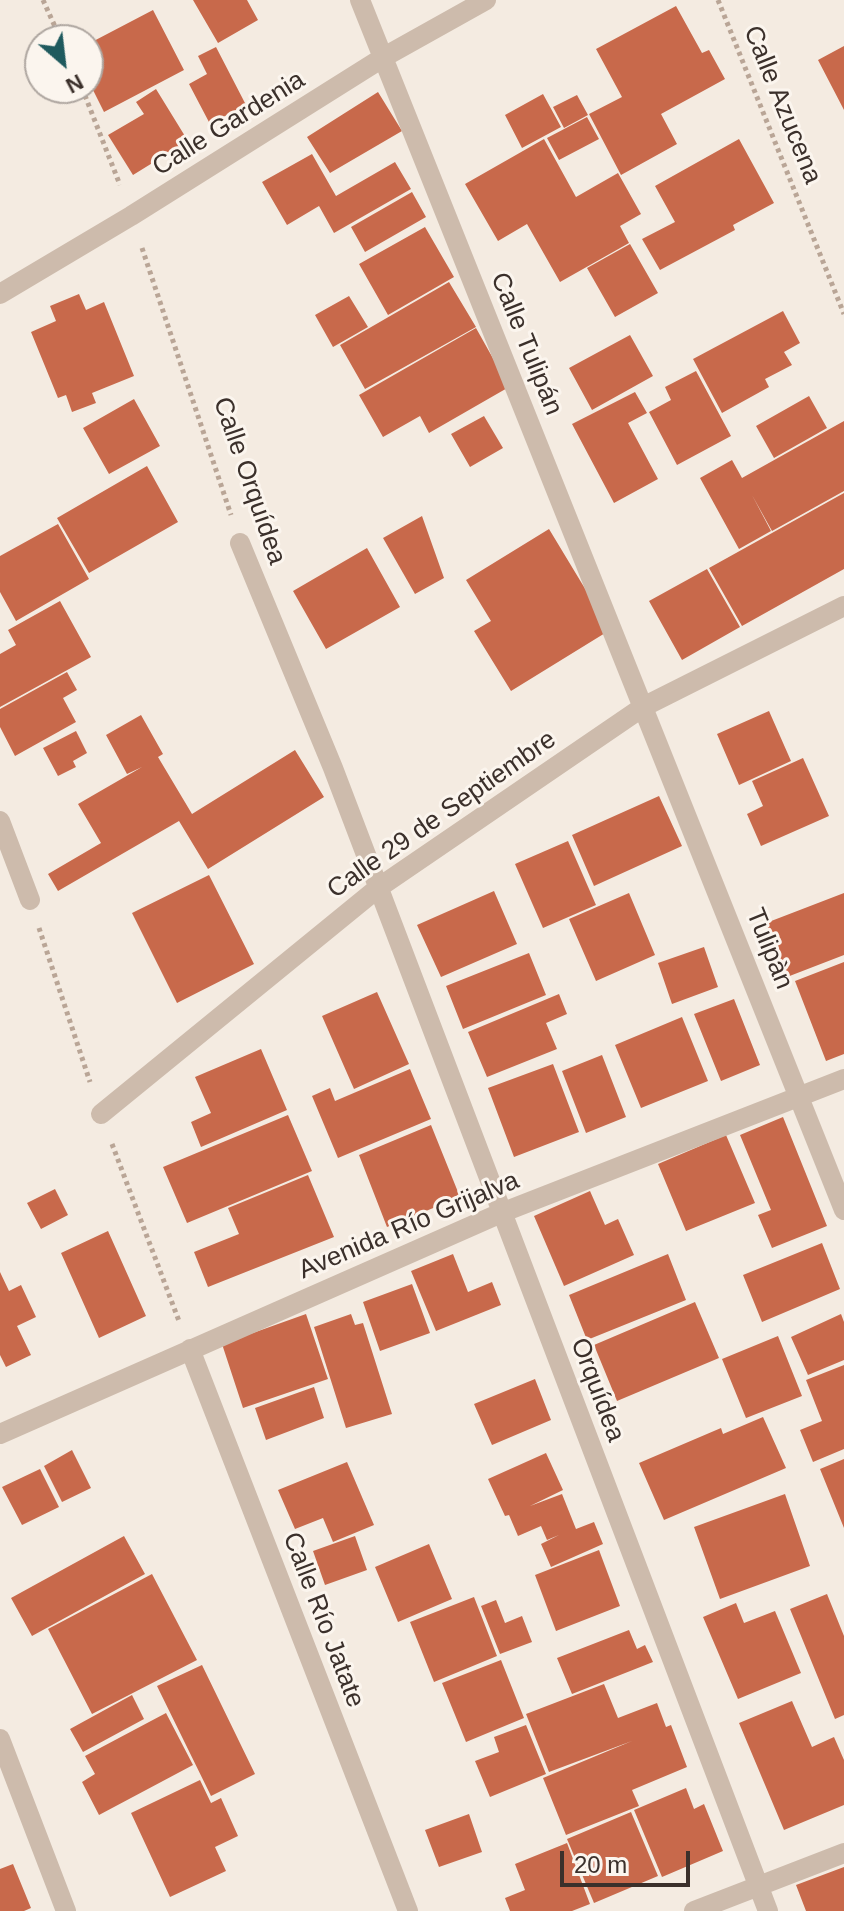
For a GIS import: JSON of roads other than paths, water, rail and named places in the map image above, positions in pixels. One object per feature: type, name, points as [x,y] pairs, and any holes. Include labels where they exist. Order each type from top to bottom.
[{"type":"street","name":"Calle Tulipán","points":[[360,0],[643,707]]},
{"type":"street","name":"Calle Gardenia","points":[[0,294],[131,216],[384,57],[486,0]]},
{"type":"street","name":"Calle Orquídea","points":[[240,543],[333,768],[378,888]]},
{"type":"street","name":"Calle 29 de Septiembre","points":[[101,1114],[378,888],[643,707],[844,606]]},
{"type":"street","name":"Tulipàn","points":[[643,707],[844,1210]]},
{"type":"street","points":[[0,821],[30,900]]},
{"type":"street","name":"Orquídea","points":[[378,888],[768,1911]]},
{"type":"street","name":"Avenida Río Grijalva","points":[[0,1434],[501,1213],[844,1079]]},
{"type":"street","name":"Calle Río Jatate","points":[[190,1349],[408,1911]]},
{"type":"street","points":[[0,1739],[66,1911]]},
{"type":"street","points":[[694,1911],[844,1853]]}]
